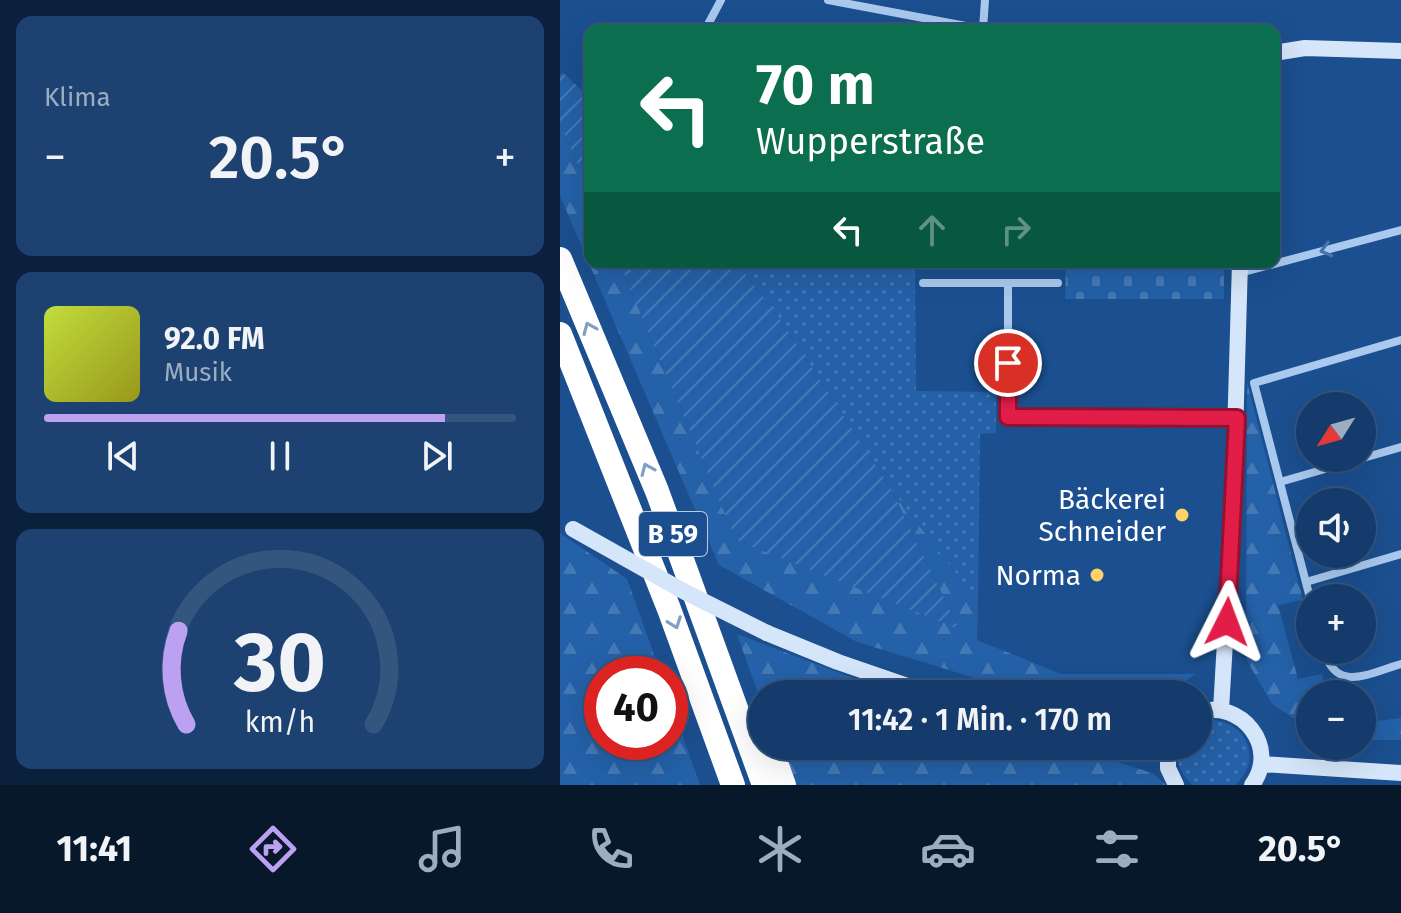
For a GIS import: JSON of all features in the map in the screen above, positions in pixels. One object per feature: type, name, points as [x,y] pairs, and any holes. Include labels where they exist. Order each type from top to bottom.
[{"type":"highway","name":"B 59","points":[[560,259],[657,491],[764,785]]},
{"type":"highway","name":"B 59","points":[[560,334],[653,566],[733,785]]},
{"type":"highway","points":[[725,672],[748,702]]},
{"type":"highway","points":[[775,760],[784,785]]},
{"type":"main road","points":[[1280,52],[1305,48],[1401,51]]},
{"type":"main road","points":[[1221,710],[1237,418],[1240,268]]},
{"type":"main road","points":[[567,525],[674,587],[767,633],[890,680]]},
{"type":"main road","points":[[1212,711],[1221,710],[1243,719],[1259,740],[1261,764],[1252,785]]},
{"type":"main road","points":[[1168,760],[1168,768],[1176,785]]},
{"type":"main road","points":[[1261,764],[1401,773]]},
{"type":"street","points":[[708,24],[721,0]]},
{"type":"street","points":[[828,0],[954,24]]},
{"type":"street","points":[[985,0],[985,24]]},
{"type":"street","points":[[1280,259],[1401,230]]},
{"type":"street","points":[[923,283],[1058,283]]},
{"type":"street","points":[[1008,283],[1008,417],[1237,418]]},
{"type":"street","points":[[1401,340],[1254,383],[1306,582],[1401,554]]},
{"type":"street","points":[[1280,482],[1401,447]]},
{"type":"street","points":[[1329,664],[1344,678],[1354,678],[1401,664]]},
{"type":"green space","points":[[563,73],[584,92],[584,180],[560,123],[560,75]]},
{"type":"green space","points":[[560,123],[584,180],[584,252],[560,196]]},
{"type":"green space","points":[[591,268],[622,268],[736,540],[958,627],[891,489],[978,602],[977,640],[1061,674],[1195,674],[1187,680],[987,680],[857,642],[719,565]]},
{"type":"green space","points":[[622,268],[741,268],[783,323],[891,489],[959,629],[736,540]]},
{"type":"green space","points":[[741,268],[915,268],[916,391],[996,392],[996,433],[980,434],[978,602],[891,489],[783,323]]},
{"type":"green space","points":[[1066,268],[1224,268],[1224,299],[1065,299]]},
{"type":"green space","points":[[1247,382],[1299,584],[1296,584],[1296,601],[1278,605],[1298,679],[1322,674],[1324,680],[1296,680],[1296,720],[1272,704],[1246,659]]},
{"type":"green space","points":[[560,533],[627,579],[655,656],[584,656],[584,760],[688,760],[688,751],[700,785],[560,785]]},
{"type":"green space","points":[[737,634],[858,680],[753,680]]},
{"type":"green space","points":[[1401,718],[1401,740],[1376,740],[1376,721]]},
{"type":"green space","points":[[1212,720],[1233,727],[1247,743],[1248,764],[1235,785],[1193,785],[1179,760],[1212,760]]},
{"type":"green space","points":[[781,760],[1111,760],[1152,773],[1166,785],[790,785]]},
{"type":"place","name":"Bäckerei Schneider","points":[[1182,515]]},
{"type":"place","name":"Norma","points":[[1097,575]]},
{"type":"route","points":[[1008,363],[1008,417],[1237,418],[1227,622]]}]
